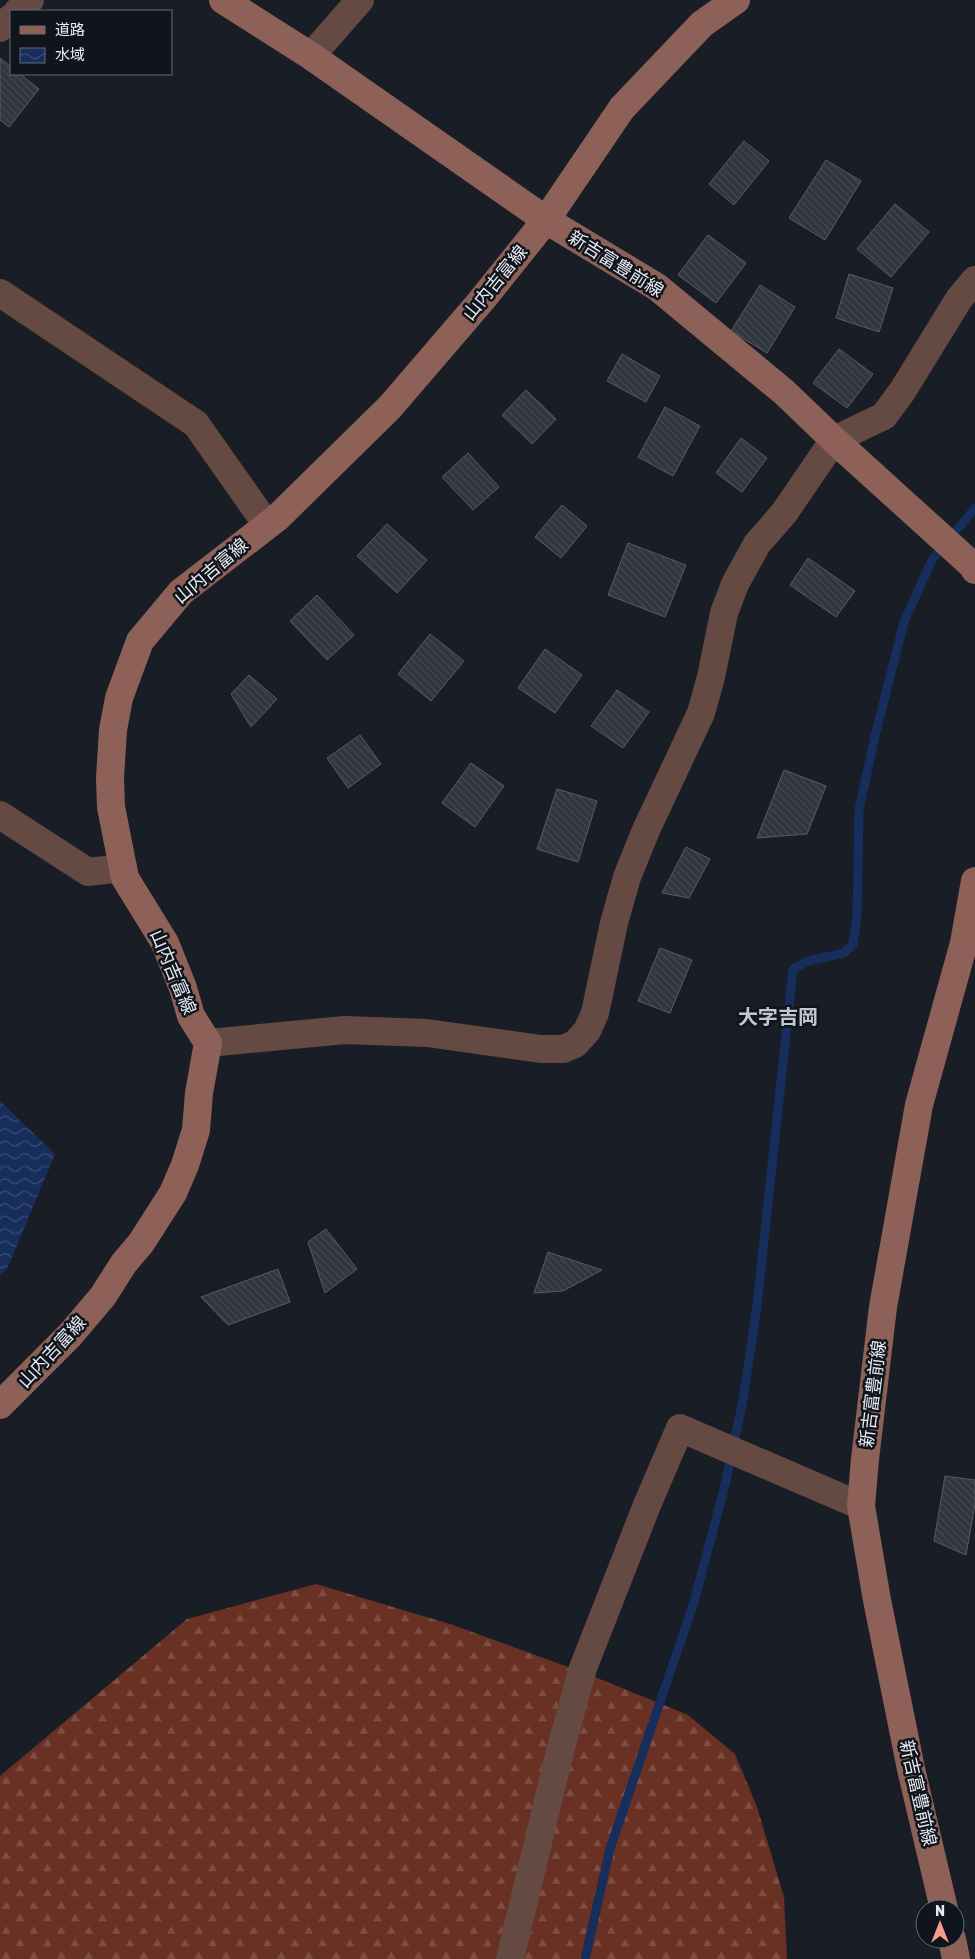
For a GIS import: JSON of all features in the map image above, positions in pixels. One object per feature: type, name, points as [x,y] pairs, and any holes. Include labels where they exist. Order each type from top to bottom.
[{"type":"main road","name":"新吉富豊前線","points":[[223,0],[311,56],[546,220],[657,287],[784,392],[972,565],[975,570]]},
{"type":"main road","name":"山内吉富線","points":[[0,1405],[70,1335],[103,1296],[124,1263],[141,1243],[172,1193],[185,1165],[196,1130],[208,1043],[191,1016],[183,988],[165,943],[125,878],[111,807],[110,778],[113,730],[119,698],[140,640],[181,592],[268,525],[390,407],[481,301],[546,220],[622,108],[702,24],[736,0]]},
{"type":"main road","name":"新吉富豊前線","points":[[942,1899],[909,1760],[877,1600],[861,1506],[884,1307],[919,1105],[969,947],[975,881]]},
{"type":"street","points":[[19,10],[30,0]]},
{"type":"street","points":[[311,56],[360,0]]},
{"type":"street","points":[[0,28],[10,19]]},
{"type":"street","points":[[208,1043],[344,1030],[427,1033],[541,1049],[563,1049],[575,1044],[587,1031],[595,1013],[614,923],[627,877],[646,830],[701,713],[711,677],[724,613],[735,584],[757,544],[784,513],[834,440],[884,416],[903,390],[959,299],[975,280]]},
{"type":"street","points":[[0,293],[196,424],[268,525]]},
{"type":"street","points":[[0,815],[88,872],[123,868]]},
{"type":"street","points":[[510,1959],[555,1770],[582,1668],[680,1428],[861,1506]]},
{"type":"green space","points":[[316,1584],[453,1625],[590,1675],[688,1715],[735,1754],[757,1807],[784,1897],[787,1959],[0,1959],[0,1776],[187,1619]]},
{"type":"water","points":[[0,1101],[55,1154],[7,1269],[0,1275]]},
{"type":"building","points":[[0,58],[10,66],[10,75],[21,75],[39,89],[9,127],[0,120]]},
{"type":"building","points":[[744,141],[769,161],[734,205],[709,184]]},
{"type":"building","points":[[826,160],[861,181],[825,240],[789,218]]},
{"type":"building","points":[[895,204],[929,232],[891,277],[857,249]]},
{"type":"building","points":[[708,235],[746,263],[716,303],[678,275]]},
{"type":"building","points":[[849,274],[893,288],[879,332],[836,318]]},
{"type":"building","points":[[760,285],[795,307],[767,353],[731,331]]},
{"type":"building","points":[[839,349],[873,374],[847,408],[813,383]]},
{"type":"building","points":[[622,354],[660,376],[646,402],[607,381]]},
{"type":"building","points":[[526,390],[556,419],[532,444],[502,415]]},
{"type":"building","points":[[665,407],[700,426],[673,476],[638,457]]},
{"type":"building","points":[[741,438],[767,458],[742,492],[716,473]]},
{"type":"building","points":[[468,453],[499,487],[473,510],[442,477]]},
{"type":"building","points":[[562,505],[587,526],[561,558],[535,537]]},
{"type":"building","points":[[387,524],[427,560],[397,593],[357,556]]},
{"type":"building","points":[[628,543],[686,565],[665,617],[608,595]]},
{"type":"building","points":[[808,558],[855,591],[836,617],[790,585]]},
{"type":"building","points":[[317,595],[354,635],[327,660],[290,621]]},
{"type":"building","points":[[430,634],[464,661],[431,701],[398,674]]},
{"type":"building","points":[[545,649],[582,675],[555,713],[518,688]]},
{"type":"building","points":[[249,675],[277,699],[251,727],[231,694]]},
{"type":"building","points":[[617,690],[649,712],[623,748],[591,726]]},
{"type":"building","points":[[360,735],[381,764],[348,788],[327,758]]},
{"type":"building","points":[[471,763],[504,786],[475,827],[442,803]]},
{"type":"building","points":[[784,770],[826,786],[807,834],[757,838]]},
{"type":"building","points":[[557,789],[597,801],[578,862],[537,849]]},
{"type":"building","points":[[686,847],[710,859],[689,898],[662,893]]},
{"type":"building","points":[[660,948],[692,960],[670,1013],[638,1001]]},
{"type":"building","points":[[326,1229],[357,1269],[325,1293],[308,1242]]},
{"type":"building","points":[[548,1252],[602,1270],[563,1291],[534,1293]]},
{"type":"building","points":[[278,1269],[290,1302],[228,1325],[201,1297]]},
{"type":"building","points":[[945,1476],[975,1480],[975,1504],[966,1555],[934,1541]]},
{"type":"waterway","points":[[585,1959],[610,1849],[694,1602],[725,1485],[743,1400],[757,1306],[793,969],[808,961],[844,953],[853,944],[857,916],[859,810],[875,736],[904,622],[932,560],[975,508]]},
{"type":"district","name":"大字吉岡","points":[[778,1017]]}]
